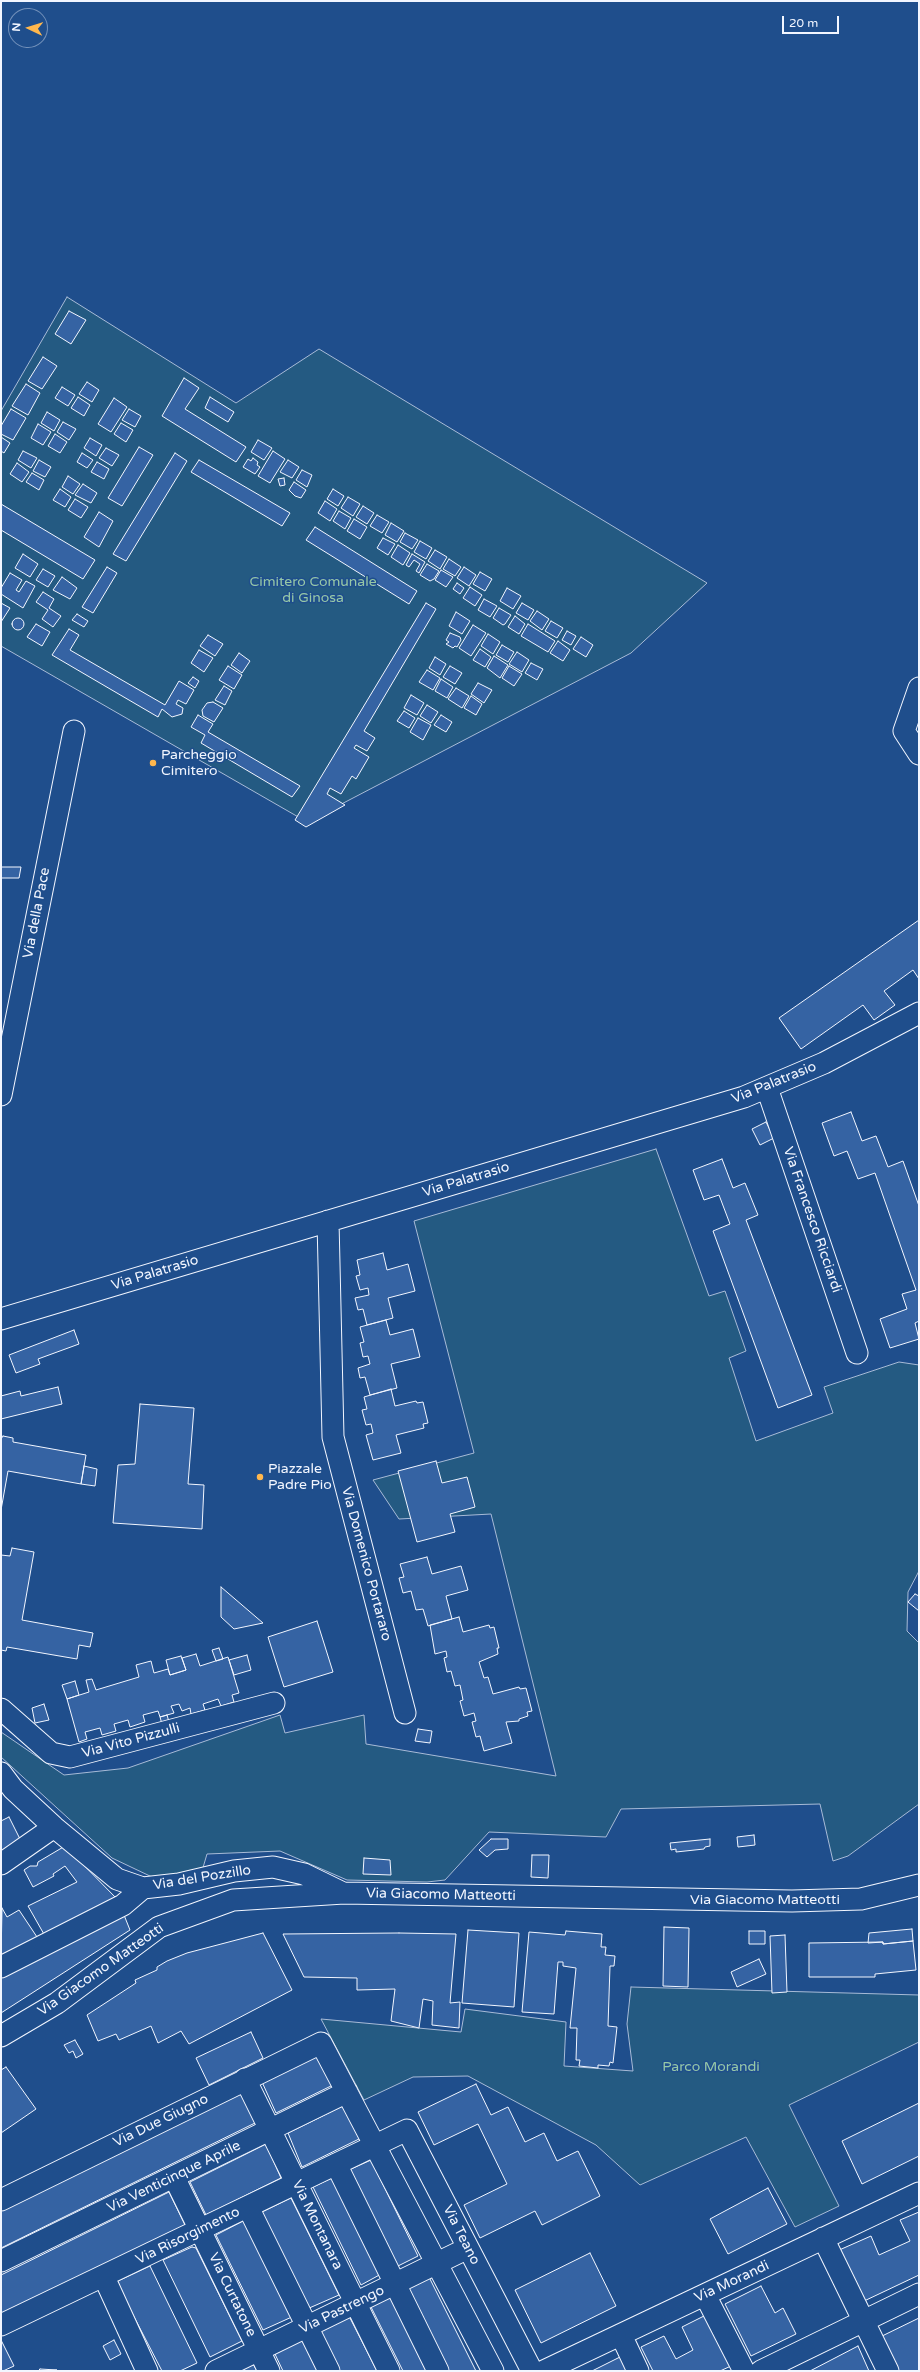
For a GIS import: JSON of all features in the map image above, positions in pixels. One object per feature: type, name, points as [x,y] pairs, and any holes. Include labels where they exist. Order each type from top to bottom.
[{"type":"street","points":[[919,688],[904,731],[919,754]]},
{"type":"street","name":"Via della Pace","points":[[1,1095],[74,731]]},
{"type":"street","name":"Via Palatrasio","points":[[1,1319],[744,1097],[824,1063],[919,1013]]},
{"type":"street","name":"Via Francesco Ricciardi","points":[[766,1088],[857,1353]]},
{"type":"street","name":"Via Domenico Portararo","points":[[328,1221],[334,1437],[405,1713]]},
{"type":"street","name":"Via Vito Pizzulli","points":[[1,1709],[51,1753],[70,1757],[274,1704]]},
{"type":"street","name":"Via del Pozzillo","points":[[5,1786],[117,1879],[143,1888],[179,1884],[234,1871],[273,1867],[304,1874],[344,1893]]},
{"type":"street","points":[[1,1864],[54,1827]]},
{"type":"street","name":"Via Giacomo Matteotti","points":[[1,2036],[57,2003],[159,1927],[233,1900],[344,1893],[792,1901],[861,1899],[919,1885]]},
{"type":"street","points":[[1,1967],[123,1905],[143,1888]]},
{"type":"street","name":"Via Due Giugno","points":[[1,2200],[321,2043],[347,2092]]},
{"type":"street","name":"Via Montanara","points":[[245,2079],[389,2371]]},
{"type":"street","points":[[347,2092],[493,2371]]},
{"type":"street","name":"Via Venticinque Aprile","points":[[1,2261],[347,2092]]},
{"type":"street","name":"Via Teano","points":[[375,2145],[406,2130],[532,2371]]},
{"type":"street","name":"Via Risorgimento","points":[[1,2325],[375,2145]]},
{"type":"street","points":[[336,2164],[438,2371]]},
{"type":"street","name":"Via Curtatone","points":[[174,2177],[269,2371]]},
{"type":"street","name":"Via Morandi","points":[[544,2371],[919,2193]]},
{"type":"street","points":[[248,2207],[329,2371]]},
{"type":"street","points":[[823,2238],[888,2371]]},
{"type":"street","name":"Via Pastrengo","points":[[216,2371],[468,2248]]},
{"type":"street","points":[[104,2276],[148,2371]]},
{"type":"street","points":[[761,2371],[919,2294]]},
{"type":"street","points":[[704,2295],[744,2371]]},
{"type":"street","points":[[621,2335],[638,2371]]},
{"type":"green space","name":"Cimitero Comunale di Ginosa","points":[[67,297],[236,403],[319,349],[707,583],[631,653],[307,822],[1,646],[1,411]]},
{"type":"green space","points":[[656,1149],[709,1296],[725,1291],[746,1351],[729,1358],[756,1441],[833,1413],[824,1387],[899,1362],[919,1365],[919,1571],[908,1592],[907,1631],[919,1643],[919,1804],[848,1856],[833,1861],[820,1804],[621,1809],[606,1837],[489,1832],[445,1880],[427,1882],[347,1880],[280,1851],[207,1854],[202,1871],[152,1877],[112,1858],[1,1757],[1,1732],[64,1775],[128,1768],[280,1715],[285,1733],[364,1715],[366,1744],[556,1776],[491,1514],[399,1519],[373,1480],[474,1453],[414,1221]]},
{"type":"green space","name":"Parco Morandi","points":[[631,1987],[919,1995],[919,2042],[789,2105],[839,2206],[795,2227],[746,2137],[640,2185],[596,2145],[468,2076],[413,2077],[364,2100],[321,2019],[461,2032],[465,2009],[566,2022],[564,2066],[633,2071],[627,2024]]},
{"type":"building","points":[[69,311],[86,320],[71,344],[55,334]]},
{"type":"building","points":[[43,357],[57,366],[42,389],[28,381]]},
{"type":"building","points":[[184,378],[199,388],[185,409],[246,447],[236,462],[162,416]]},
{"type":"building","points":[[87,382],[99,390],[92,402],[79,394]]},
{"type":"building","points":[[26,384],[40,393],[28,415],[12,406]]},
{"type":"building","points":[[62,387],[75,395],[68,406],[55,398]]},
{"type":"building","points":[[78,397],[90,405],[84,416],[71,408]]},
{"type":"building","points":[[210,397],[234,412],[228,422],[205,408]]},
{"type":"building","points":[[114,398],[127,407],[111,432],[98,424]]},
{"type":"building","points":[[11,409],[26,418],[13,440],[1,434],[1,426]]},
{"type":"building","points":[[129,409],[141,416],[135,427],[122,420]]},
{"type":"building","points":[[47,412],[60,420],[54,431],[41,423]]},
{"type":"building","points":[[63,422],[76,429],[69,440],[57,432]]},
{"type":"building","points":[[121,423],[133,430],[126,442],[114,434]]},
{"type":"building","points":[[38,424],[51,432],[43,445],[31,438]]},
{"type":"building","points":[[55,434],[67,442],[60,453],[48,446]]},
{"type":"building","points":[[1,437],[10,443],[4,453],[1,451]]},
{"type":"building","points":[[90,438],[102,445],[96,456],[84,448]]},
{"type":"building","points":[[258,440],[272,448],[264,460],[251,452]]},
{"type":"building","points":[[139,447],[153,455],[122,506],[108,498]]},
{"type":"building","points":[[106,448],[119,455],[112,466],[99,458]]},
{"type":"building","points":[[23,451],[37,458],[31,468],[18,460]]},
{"type":"building","points":[[273,451],[285,459],[270,483],[258,476]]},
{"type":"building","points":[[82,453],[93,460],[87,468],[77,462]]},
{"type":"building","points":[[175,453],[187,461],[126,561],[113,554]]},
{"type":"building","points":[[253,458],[258,462],[257,465],[260,467],[255,474],[243,467],[248,459],[251,461]]},
{"type":"building","points":[[39,460],[51,467],[45,477],[33,471]]},
{"type":"building","points":[[199,460],[290,513],[282,526],[191,472]]},
{"type":"building","points":[[288,460],[299,467],[292,478],[280,472]]},
{"type":"building","points":[[97,462],[109,469],[104,479],[91,472]]},
{"type":"building","points":[[17,463],[29,472],[22,482],[10,474]]},
{"type":"building","points":[[302,470],[312,475],[307,487],[296,480]]},
{"type":"building","points":[[32,473],[44,480],[39,490],[26,482]]},
{"type":"building","points":[[68,476],[80,484],[73,494],[62,487]]},
{"type":"building","points":[[284,478],[285,485],[280,486],[278,479]]},
{"type":"building","points":[[294,482],[306,490],[301,498],[295,496],[289,490]]},
{"type":"building","points":[[83,484],[97,493],[91,503],[75,495]]},
{"type":"building","points":[[60,489],[71,497],[65,507],[53,500]]},
{"type":"building","points":[[333,489],[344,496],[338,506],[327,499]]},
{"type":"building","points":[[348,497],[360,504],[353,516],[341,508]]},
{"type":"building","points":[[75,499],[88,507],[81,518],[68,510]]},
{"type":"building","points":[[325,501],[337,509],[330,521],[318,513]]},
{"type":"building","points":[[1,504],[95,560],[83,579],[1,530]]},
{"type":"building","points":[[363,506],[374,513],[367,524],[356,517]]},
{"type":"building","points":[[339,511],[351,518],[345,529],[333,521]]},
{"type":"building","points":[[99,512],[113,521],[99,547],[84,537]]},
{"type":"building","points":[[377,515],[389,522],[382,533],[370,526]]},
{"type":"building","points":[[354,519],[367,527],[360,539],[347,531]]},
{"type":"building","points":[[391,523],[404,531],[397,542],[385,535]]},
{"type":"building","points":[[315,527],[417,591],[409,604],[306,540]]},
{"type":"building","points":[[405,533],[418,540],[412,549],[400,542]]},
{"type":"building","points":[[383,538],[395,544],[388,555],[377,548]]},
{"type":"building","points":[[420,541],[432,548],[426,559],[414,552]]},
{"type":"building","points":[[398,545],[410,553],[403,565],[391,557]]},
{"type":"building","points":[[435,550],[447,557],[440,569],[428,561]]},
{"type":"building","points":[[23,554],[38,564],[30,577],[15,568]]},
{"type":"building","points":[[412,554],[425,562],[419,573],[416,571],[420,564],[414,560],[409,567],[406,565]]},
{"type":"building","points":[[449,559],[461,567],[455,576],[443,569]]},
{"type":"building","points":[[427,564],[439,571],[434,579],[430,581],[420,575]]},
{"type":"building","points":[[107,567],[117,573],[93,613],[82,607]]},
{"type":"building","points":[[464,567],[476,575],[469,586],[457,578]]},
{"type":"building","points":[[43,569],[55,576],[48,587],[36,580]]},
{"type":"building","points":[[441,570],[453,577],[446,587],[435,580]]},
{"type":"building","points":[[480,572],[492,579],[485,591],[473,584]]},
{"type":"building","points":[[10,573],[22,580],[16,590],[19,592],[26,581],[35,586],[23,608],[1,594],[1,588]]},
{"type":"building","points":[[62,577],[77,588],[70,599],[53,590]]},
{"type":"building","points":[[457,583],[464,588],[460,594],[453,589]]},
{"type":"building","points":[[470,587],[482,595],[475,606],[463,598]]},
{"type":"building","points":[[507,588],[521,596],[513,609],[500,601]]},
{"type":"building","points":[[43,592],[54,599],[49,608],[61,616],[53,627],[42,619],[48,610],[36,602]]},
{"type":"building","points":[[484,599],[497,606],[490,617],[478,610]]},
{"type":"building","points":[[1,603],[10,608],[1,622]]},
{"type":"building","points":[[426,603],[436,609],[364,731],[375,738],[367,751],[356,745],[354,748],[369,757],[356,779],[352,776],[341,794],[330,788],[327,794],[345,805],[306,827],[295,820]]},
{"type":"building","points":[[522,603],[534,610],[528,620],[516,613]]},
{"type":"building","points":[[499,608],[511,615],[503,625],[493,618]]},
{"type":"building","points":[[537,611],[549,619],[542,630],[530,621]]},
{"type":"building","points":[[456,612],[470,621],[462,634],[449,626]]},
{"type":"building","points":[[77,614],[88,621],[84,627],[72,620]]},
{"type":"building","points":[[515,616],[525,624],[519,634],[508,627]]},
{"type":"building","points":[[18,618],[22,620],[24,624],[22,628],[18,630],[14,628],[12,624],[14,620]]},
{"type":"building","points":[[551,621],[563,628],[557,638],[545,631]]},
{"type":"building","points":[[36,624],[50,632],[42,646],[27,637]]},
{"type":"building","points":[[528,624],[555,641],[548,652],[521,636]]},
{"type":"building","points":[[473,625],[486,633],[471,656],[459,648]]},
{"type":"building","points":[[69,629],[79,635],[70,650],[165,705],[179,681],[194,690],[186,704],[178,700],[176,704],[183,708],[182,714],[172,717],[162,709],[158,717],[52,655]]},
{"type":"building","points":[[567,631],[576,636],[571,645],[562,640]]},
{"type":"building","points":[[450,633],[460,637],[461,640],[457,647],[455,646],[453,648],[446,644],[449,642],[446,640]]},
{"type":"building","points":[[488,634],[500,642],[493,654],[481,646]]},
{"type":"building","points":[[208,635],[223,644],[215,656],[200,646]]},
{"type":"building","points":[[581,637],[593,645],[586,657],[573,649]]},
{"type":"building","points":[[558,641],[570,650],[563,661],[550,653]]},
{"type":"building","points":[[502,645],[514,652],[508,662],[496,655]]},
{"type":"building","points":[[480,649],[491,657],[485,667],[473,660]]},
{"type":"building","points":[[199,650],[213,658],[204,672],[191,663]]},
{"type":"building","points":[[517,652],[529,660],[522,672],[509,664]]},
{"type":"building","points":[[239,653],[250,661],[242,673],[231,665]]},
{"type":"building","points":[[494,656],[508,665],[500,678],[487,668]]},
{"type":"building","points":[[435,657],[446,664],[440,675],[429,668]]},
{"type":"building","points":[[531,663],[543,669],[537,680],[525,673]]},
{"type":"building","points":[[228,666],[242,675],[234,689],[219,680]]},
{"type":"building","points":[[450,666],[462,673],[455,684],[443,677]]},
{"type":"building","points":[[509,666],[522,674],[514,686],[502,678]]},
{"type":"building","points":[[427,670],[440,678],[433,690],[419,682]]},
{"type":"building","points":[[193,677],[199,681],[195,688],[188,683]]},
{"type":"building","points":[[441,679],[453,687],[447,698],[435,691]]},
{"type":"building","points":[[478,683],[492,690],[484,703],[471,694]]},
{"type":"building","points":[[224,686],[232,691],[225,705],[215,700]]},
{"type":"building","points":[[456,688],[469,696],[462,708],[448,699]]},
{"type":"building","points":[[411,695],[424,703],[417,715],[404,708]]},
{"type":"building","points":[[471,696],[482,704],[476,715],[464,708]]},
{"type":"building","points":[[213,702],[223,708],[214,722],[203,716],[202,710],[207,703]]},
{"type":"building","points":[[427,705],[438,712],[431,723],[420,716]]},
{"type":"building","points":[[404,711],[415,718],[409,728],[397,721]]},
{"type":"building","points":[[198,715],[213,724],[208,732],[300,786],[292,797],[201,743],[205,735],[191,727]]},
{"type":"building","points":[[441,715],[452,722],[446,732],[434,725]]},
{"type":"building","points":[[418,718],[431,725],[423,740],[410,732]]},
{"type":"building","points":[[1,867],[21,867],[19,878],[1,878]]},
{"type":"building","points":[[919,920],[919,979],[913,970],[884,991],[895,1005],[874,1020],[863,1005],[801,1049],[779,1018]]},
{"type":"building","points":[[851,1112],[862,1141],[876,1136],[888,1167],[903,1161],[919,1206],[919,1321],[915,1323],[919,1339],[890,1348],[880,1319],[907,1309],[902,1294],[916,1290],[875,1173],[858,1179],[847,1151],[834,1156],[822,1123]]},
{"type":"building","points":[[766,1122],[774,1138],[760,1145],[752,1129]]},
{"type":"building","points":[[722,1159],[733,1188],[745,1183],[758,1215],[746,1220],[812,1395],[778,1408],[713,1231],[730,1224],[719,1195],[704,1200],[693,1170]]},
{"type":"building","points":[[383,1253],[387,1270],[408,1264],[415,1291],[388,1298],[393,1318],[367,1325],[363,1309],[358,1310],[355,1298],[369,1295],[368,1288],[360,1290],[356,1276],[360,1275],[357,1260]]},
{"type":"building","points":[[386,1320],[390,1335],[413,1329],[420,1357],[391,1364],[397,1388],[370,1395],[365,1377],[360,1378],[358,1368],[370,1364],[368,1356],[363,1357],[360,1343],[364,1342],[360,1327]]},
{"type":"building","points":[[74,1330],[79,1344],[38,1359],[40,1364],[16,1373],[9,1355]]},
{"type":"building","points":[[58,1387],[62,1404],[1,1419],[1,1396],[20,1391],[21,1396]]},
{"type":"building","points":[[391,1389],[395,1406],[416,1401],[417,1403],[423,1402],[428,1423],[423,1424],[424,1428],[396,1435],[401,1453],[373,1460],[366,1435],[373,1433],[371,1424],[366,1425],[362,1410],[367,1409],[364,1397]]},
{"type":"building","points":[[140,1404],[194,1408],[188,1484],[204,1485],[202,1529],[113,1523],[118,1465],[135,1464]]},
{"type":"building","points":[[3,1436],[13,1438],[13,1442],[86,1455],[81,1484],[8,1471],[1,1510],[1,1439]]},
{"type":"building","points":[[436,1461],[442,1483],[467,1477],[475,1507],[450,1514],[455,1532],[417,1542],[398,1471]]},
{"type":"building","points":[[84,1466],[97,1469],[95,1486],[81,1484]]},
{"type":"building","points":[[12,1548],[34,1552],[22,1620],[93,1633],[90,1647],[79,1645],[77,1659],[7,1647],[6,1651],[1,1650],[1,1555],[10,1556]]},
{"type":"building","points":[[427,1557],[432,1574],[461,1566],[468,1590],[446,1596],[452,1619],[428,1626],[423,1609],[416,1610],[411,1591],[403,1593],[399,1578],[404,1577],[400,1564]]},
{"type":"building","points":[[221,1587],[263,1623],[234,1629],[221,1617]]},
{"type":"building","points":[[915,1594],[919,1596],[919,1611],[908,1602]]},
{"type":"building","points":[[459,1617],[463,1632],[489,1625],[490,1628],[494,1627],[499,1648],[497,1648],[498,1654],[479,1662],[484,1678],[488,1677],[493,1694],[519,1687],[520,1689],[526,1688],[532,1711],[527,1712],[528,1716],[519,1719],[519,1721],[506,1722],[512,1743],[484,1751],[480,1736],[476,1737],[472,1722],[476,1721],[474,1713],[464,1716],[460,1701],[463,1700],[460,1685],[455,1686],[451,1671],[447,1672],[444,1658],[447,1657],[446,1651],[435,1654],[430,1625]]},
{"type":"building","points":[[317,1621],[333,1672],[284,1687],[268,1637]]},
{"type":"building","points":[[219,1648],[223,1659],[216,1661],[212,1650]]},
{"type":"building","points":[[196,1654],[200,1666],[228,1657],[239,1693],[232,1695],[234,1702],[221,1706],[218,1699],[203,1704],[205,1710],[191,1714],[190,1708],[182,1711],[179,1704],[171,1706],[174,1713],[160,1717],[158,1711],[143,1715],[145,1722],[130,1727],[128,1720],[114,1724],[116,1731],[102,1735],[100,1728],[85,1732],[87,1739],[79,1742],[67,1699],[89,1692],[86,1680],[92,1679],[96,1690],[139,1677],[136,1665],[151,1661],[154,1673],[168,1669],[170,1675],[186,1670],[182,1658]]},
{"type":"building","points":[[247,1655],[251,1670],[234,1675],[229,1660]]},
{"type":"building","points":[[181,1656],[186,1670],[170,1675],[166,1660]]},
{"type":"building","points":[[75,1681],[79,1695],[67,1699],[62,1685]]},
{"type":"building","points":[[44,1704],[49,1720],[35,1723],[32,1708]]},
{"type":"building","points":[[167,1715],[171,1729],[164,1731],[160,1717]]},
{"type":"building","points":[[418,1729],[432,1731],[430,1743],[415,1741]]},
{"type":"building","points":[[9,1817],[23,1845],[1,1857],[1,1821]]},
{"type":"building","points":[[754,1835],[755,1845],[738,1847],[737,1837]]},
{"type":"building","points":[[491,1839],[508,1839],[508,1849],[495,1850],[487,1857],[479,1850]]},
{"type":"building","points":[[710,1839],[710,1846],[705,1847],[704,1849],[676,1852],[676,1849],[671,1850],[670,1843]]},
{"type":"building","points":[[65,1846],[118,1900],[45,1936],[28,1906],[77,1882],[65,1866],[53,1874],[54,1876],[33,1887],[24,1870],[30,1866],[37,1866],[38,1862]]},
{"type":"building","points":[[532,1855],[549,1855],[548,1878],[531,1877]]},
{"type":"building","points":[[364,1858],[390,1860],[391,1875],[363,1874]]},
{"type":"building","points":[[2,1908],[7,1917],[19,1910],[39,1940],[1,1959]]},
{"type":"building","points":[[124,1915],[130,1930],[1,2013],[1,1977]]},
{"type":"building","points":[[664,1927],[689,1928],[688,1987],[663,1986]]},
{"type":"building","points":[[912,1929],[913,1941],[883,1944],[883,1942],[868,1943],[869,1933]]},
{"type":"building","points":[[468,1930],[519,1933],[514,2007],[462,2003]]},
{"type":"building","points":[[566,1931],[602,1934],[601,1947],[606,1947],[605,1955],[615,1956],[614,1966],[610,1966],[608,2026],[617,2027],[613,2063],[610,2062],[609,2066],[598,2065],[598,2068],[579,2066],[580,2060],[576,2060],[577,2028],[570,2028],[576,1968],[563,1966],[563,1962],[558,1962],[554,2014],[522,2012],[529,1932],[565,1935]]},
{"type":"building","points":[[749,1931],[765,1931],[765,1944],[749,1944]]},
{"type":"building","points":[[263,1933],[292,1990],[189,2044],[181,2031],[158,2043],[151,2026],[119,2040],[116,2034],[98,2041],[87,2015],[136,1983],[135,1980],[157,1970],[157,1967],[167,1961],[187,1953]]},
{"type":"building","points":[[283,1934],[456,1934],[450,2003],[460,2002],[459,2028],[432,2025],[433,2001],[423,1999],[419,2028],[391,2021],[395,1989],[357,1990],[357,1978],[304,1977]]},
{"type":"building","points":[[785,1935],[787,1992],[772,1993],[770,1936]]},
{"type":"building","points":[[913,1941],[916,1970],[875,1974],[875,1977],[809,1977],[809,1943],[883,1942],[883,1944]]},
{"type":"building","points":[[759,1959],[766,1974],[737,1987],[731,1972]]},
{"type":"building","points":[[251,2032],[263,2058],[209,2085],[196,2058]]},
{"type":"building","points":[[75,2040],[83,2054],[76,2058],[73,2051],[69,2053],[64,2045]]},
{"type":"building","points":[[320,2052],[335,2084],[276,2113],[262,2082]]},
{"type":"building","points":[[6,2067],[36,2109],[1,2133],[1,2070]]},
{"type":"building","points":[[476,2084],[491,2115],[508,2107],[525,2142],[544,2133],[557,2161],[578,2151],[600,2196],[542,2225],[535,2211],[480,2238],[464,2205],[507,2184],[478,2124],[434,2145],[418,2112]]},
{"type":"building","points":[[240,2091],[255,2123],[1,2248],[1,2208]]},
{"type":"building","points":[[919,2103],[919,2156],[862,2184],[842,2141]]},
{"type":"building","points":[[345,2105],[361,2138],[302,2167],[288,2133]]},
{"type":"building","points":[[266,2144],[281,2178],[206,2215],[190,2182]]},
{"type":"building","points":[[371,2160],[418,2256],[396,2267],[349,2170]]},
{"type":"building","points":[[336,2176],[383,2273],[361,2285],[313,2187]]},
{"type":"building","points":[[768,2188],[787,2224],[728,2254],[710,2219]]},
{"type":"building","points":[[169,2192],[185,2225],[1,2315],[1,2275]]},
{"type":"building","points":[[291,2198],[339,2295],[307,2309],[260,2213]]},
{"type":"building","points":[[919,2212],[919,2275],[862,2302],[837,2251],[871,2236],[879,2255],[910,2241],[900,2220]]},
{"type":"building","points":[[247,2219],[294,2316],[263,2330],[216,2235]]},
{"type":"building","points":[[192,2247],[196,2248],[242,2341],[210,2357],[163,2260]]},
{"type":"building","points":[[590,2253],[616,2306],[541,2343],[515,2290]]},
{"type":"building","points":[[150,2266],[197,2363],[180,2371],[162,2371],[116,2282]]},
{"type":"building","points":[[429,2277],[476,2371],[448,2371],[406,2287]]},
{"type":"building","points":[[761,2286],[775,2313],[783,2308],[796,2334],[751,2356],[725,2304]]},
{"type":"building","points":[[393,2294],[432,2371],[403,2371],[370,2305]]},
{"type":"building","points":[[706,2315],[731,2366],[720,2371],[653,2371],[641,2347],[664,2336],[676,2359],[693,2350],[682,2327]]},
{"type":"building","points":[[349,2316],[377,2371],[338,2371],[319,2332]]},
{"type":"building","points":[[919,2318],[919,2371],[894,2371],[878,2338]]},
{"type":"building","points":[[305,2337],[322,2371],[283,2371],[274,2352]]},
{"type":"building","points":[[1,2340],[14,2366],[3,2371],[1,2371]]},
{"type":"building","points":[[114,2340],[121,2354],[110,2360],[103,2346]]},
{"type":"building","points":[[858,2346],[869,2371],[810,2371]]},
{"type":"building","points":[[620,2357],[627,2371],[592,2371]]},
{"type":"building","points":[[252,2362],[257,2371],[232,2371]]},
{"type":"building","points":[[40,2369],[57,2370],[38,2371]]},
{"type":"place","name":"Parcheggio Cimitero","points":[[153,763]]},
{"type":"place","name":"Piazzale Padre Pio","points":[[260,1477]]}]
